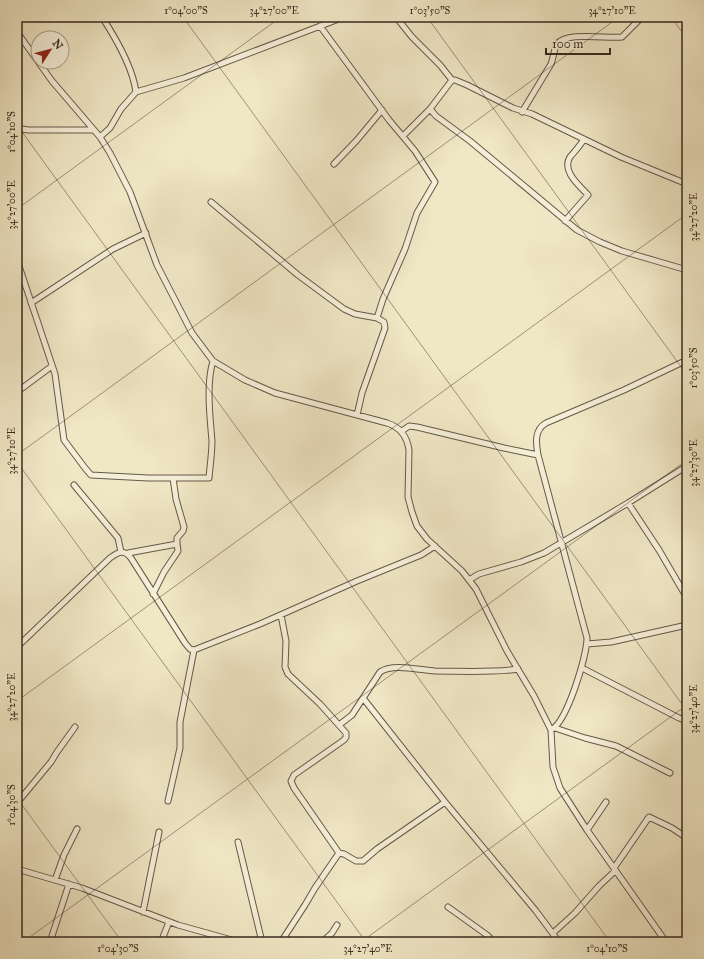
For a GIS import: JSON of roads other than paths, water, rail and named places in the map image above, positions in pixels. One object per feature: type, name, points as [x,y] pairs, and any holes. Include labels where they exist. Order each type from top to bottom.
[{"type":"street","points":[[102,17],[122,54],[134,82],[136,92]]},
{"type":"street","points":[[100,137],[110,128],[121,109],[136,92],[184,78],[344,17]]},
{"type":"street","points":[[396,17],[412,37],[440,65],[452,80],[467,85],[522,112],[532,114],[621,157],[687,184]]},
{"type":"street","points":[[522,112],[550,64],[554,56],[556,45],[559,42],[568,38],[577,37],[622,37],[642,17]]},
{"type":"street","points":[[320,26],[403,136],[435,182],[417,213],[405,249],[376,318]]},
{"type":"street","points":[[17,32],[52,81],[100,137],[116,164],[146,233],[157,265],[179,310],[192,333],[213,361],[236,376],[265,390],[392,425],[402,431],[408,443],[409,450],[408,497],[417,526],[435,546],[456,565],[479,595],[507,651],[553,729],[552,762],[554,774],[563,793],[587,830],[666,942]]},
{"type":"street","points":[[403,136],[430,109],[452,80]]},
{"type":"street","points":[[430,109],[436,116],[470,141],[565,221],[583,234],[622,251],[687,270]]},
{"type":"street","points":[[334,164],[382,110]]},
{"type":"street","points":[[17,126],[28,130],[94,130]]},
{"type":"street","points":[[565,221],[588,195],[570,173],[567,165],[570,158],[579,148],[584,139]]},
{"type":"street","points":[[211,202],[298,275],[344,309],[355,314],[376,318],[384,322],[386,326],[362,393],[357,415]]},
{"type":"street","points":[[31,303],[113,249],[146,233]]},
{"type":"street","points":[[17,260],[52,366],[56,383],[64,440],[90,474],[94,476],[133,478],[209,478],[212,441],[210,422],[210,374],[213,361]]},
{"type":"street","points":[[553,729],[564,715],[582,668],[587,644],[586,631],[538,455],[536,445],[538,430],[546,423],[624,390],[687,360]]},
{"type":"street","points":[[17,392],[52,366]]},
{"type":"street","points":[[402,431],[410,426],[417,427],[538,455]]},
{"type":"street","points":[[469,580],[479,574],[544,553],[687,466]]},
{"type":"street","points":[[153,594],[164,572],[178,551],[178,537],[183,531],[184,527],[176,499],[173,478]]},
{"type":"street","points":[[74,485],[118,538],[121,552]]},
{"type":"street","points":[[628,503],[659,550],[687,598]]},
{"type":"street","points":[[17,647],[110,558],[121,552],[128,553],[177,544]]},
{"type":"street","points":[[128,553],[185,643],[190,649],[194,650],[422,555],[435,546]]},
{"type":"street","points":[[281,615],[286,641],[286,670],[291,677],[314,697],[346,733],[345,738],[294,776],[291,781],[294,788],[339,853],[344,854],[356,861],[364,861],[377,849],[445,802]]},
{"type":"street","points":[[587,644],[611,642],[687,625]]},
{"type":"street","points":[[168,801],[178,755],[180,742],[180,722],[194,650]]},
{"type":"street","points":[[339,724],[352,715],[380,672],[388,669],[396,668],[434,671],[494,672],[518,669]]},
{"type":"street","points":[[582,668],[687,721]]},
{"type":"street","points":[[362,698],[445,802],[536,911],[559,942]]},
{"type":"street","points":[[17,803],[51,762],[75,727]]},
{"type":"street","points":[[553,729],[616,746],[670,773]]},
{"type":"street","points":[[587,830],[606,802]]},
{"type":"street","points":[[553,933],[575,913],[615,869],[649,817],[672,828],[687,838]]},
{"type":"street","points":[[56,880],[64,855],[77,829]]},
{"type":"street","points":[[143,912],[159,832]]},
{"type":"street","points":[[238,842],[262,942]]},
{"type":"street","points":[[281,942],[339,853]]},
{"type":"street","points":[[17,869],[69,884],[169,922],[238,942]]},
{"type":"street","points":[[50,942],[69,884]]},
{"type":"street","points":[[448,907],[487,935],[494,942]]},
{"type":"street","points":[[161,942],[169,922]]},
{"type":"street","points":[[322,942],[332,933],[337,925]]}]
